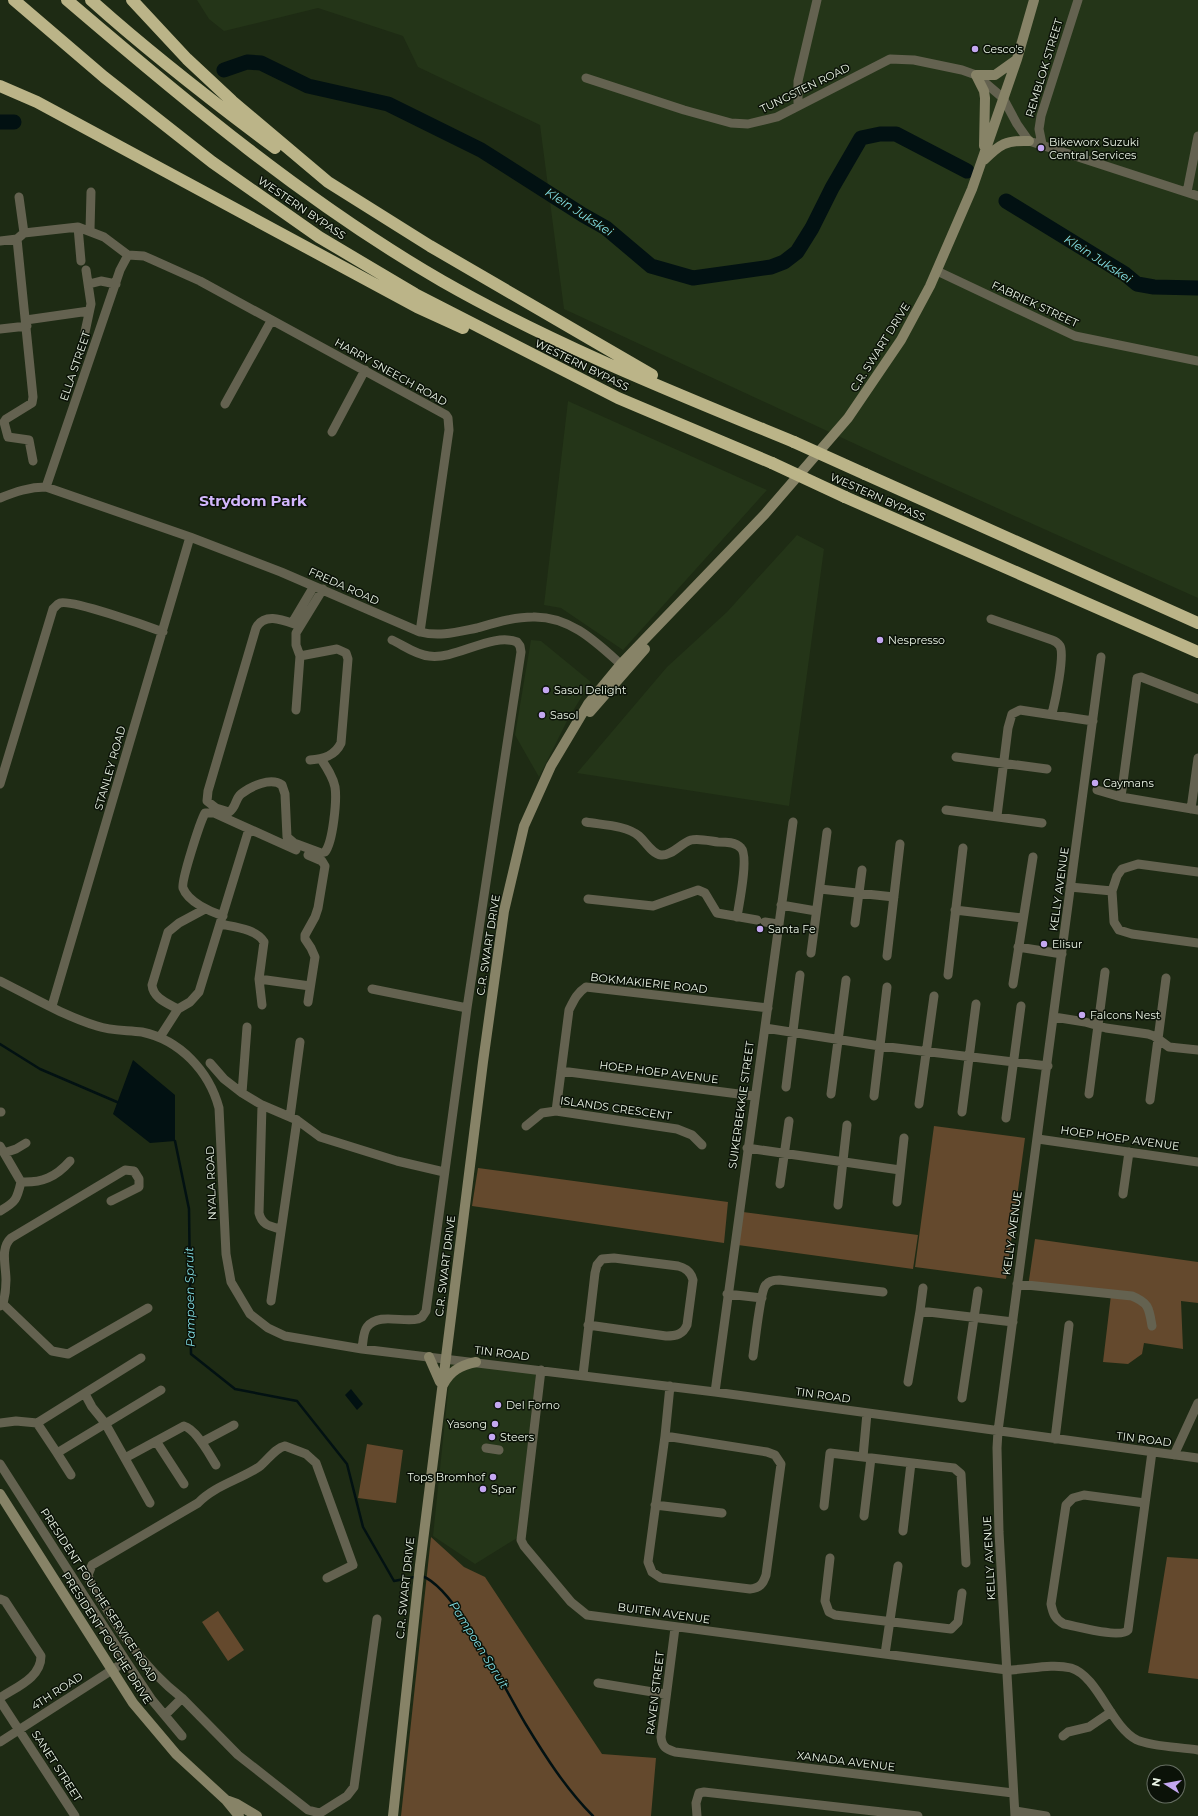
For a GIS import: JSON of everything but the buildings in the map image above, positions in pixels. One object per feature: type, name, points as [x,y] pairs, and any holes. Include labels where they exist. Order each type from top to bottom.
[{"type":"highway","name":"WESTERN BYPASS","points":[[14,0],[104,76],[212,162],[319,236],[422,298],[618,398],[772,463],[1198,652]]},
{"type":"highway","name":"WESTERN BYPASS","points":[[67,0],[124,49],[241,144],[351,223],[442,280],[547,336],[794,442],[1198,623]]},
{"type":"highway","points":[[91,0],[132,37],[210,100],[278,150],[430,246],[694,400]]},
{"type":"highway","points":[[132,0],[187,59],[215,85],[328,182]]},
{"type":"highway","points":[[0,86],[37,102],[417,307],[618,398]]},
{"type":"street","points":[[798,106],[797,94],[800,74],[817,0]]},
{"type":"street","name":"C.R. SWART DRIVE","points":[[393,1816],[416,1595],[441,1387],[504,912],[524,826],[551,766],[588,704],[624,667],[672,609],[682,602],[765,514],[848,418],[901,340],[937,271],[961,216],[983,159],[1033,5],[1042,0]]},
{"type":"street","name":"REMBLOK STREET","points":[[1042,144],[1039,129],[1041,116],[1078,0]]},
{"type":"street","name":"TUNGSTEN ROAD","points":[[586,78],[731,124],[760,122],[777,117],[881,63],[895,58],[962,70],[976,75],[1003,98]]},
{"type":"street","points":[[983,159],[985,98],[984,91],[976,75],[995,75],[1016,59]]},
{"type":"street","points":[[1003,98],[1017,124],[1029,141]]},
{"type":"street","points":[[1187,192],[1198,136]]},
{"type":"street","points":[[983,159],[1000,145],[1016,140],[1029,141],[1198,196]]},
{"type":"street","points":[[90,230],[91,192]]},
{"type":"street","points":[[19,197],[20,236],[33,400],[4,422],[8,437],[29,440],[33,461]]},
{"type":"street","points":[[78,227],[82,261]]},
{"type":"street","points":[[0,241],[20,236],[78,227],[90,230],[104,237],[128,255]]},
{"type":"street","name":"ELLA STREET","points":[[46,487],[125,258],[128,255]]},
{"type":"street","name":"HARRY SNEECH ROAD","points":[[128,255],[144,256],[200,281],[271,321],[443,413],[448,418],[449,430],[420,632]]},
{"type":"street","points":[[85,332],[91,304],[86,270]]},
{"type":"street","name":"FABRIEK STREET","points":[[937,271],[1075,336],[1198,361]]},
{"type":"street","points":[[89,284],[101,281],[116,284]]},
{"type":"street","points":[[0,329],[89,311]]},
{"type":"street","points":[[225,404],[271,321]]},
{"type":"street","points":[[332,432],[365,370]]},
{"type":"street","points":[[0,498],[17,491],[34,487],[46,487]]},
{"type":"street","name":"FREDA ROAD","points":[[46,487],[190,537],[323,589],[420,632],[431,635],[447,634],[520,618],[542,617],[558,620],[587,635],[624,667]]},
{"type":"street","name":"STANLEY ROAD","points":[[52,1006],[190,537]]},
{"type":"street","points":[[296,710],[300,656],[295,638],[296,624],[314,586]]},
{"type":"street","points":[[296,624],[323,589]]},
{"type":"street","points":[[0,784],[55,607],[60,602],[78,605],[163,632]]},
{"type":"street","points":[[296,624],[265,618],[256,628],[208,791],[207,801],[216,808],[229,812],[234,807],[242,793],[268,782],[278,782],[282,785],[285,794],[287,837],[294,843],[321,853],[325,852],[329,844],[336,799],[332,778],[321,759]]},
{"type":"street","points":[[991,619],[1052,640],[1060,645],[1062,653],[1052,714]]},
{"type":"street","points":[[362,1349],[366,1328],[376,1321],[393,1319],[413,1320],[424,1315],[467,1008],[521,652],[520,646],[513,640],[504,640],[443,655],[429,656],[392,640]]},
{"type":"street","points":[[300,656],[337,650],[344,651],[348,655],[341,743],[334,753],[321,759],[310,760]]},
{"type":"street","name":"KELLY AVENUE","points":[[1015,1814],[999,1525],[998,1431],[1048,1066],[1070,886],[1092,789],[1093,720],[1102,657]]},
{"type":"street","points":[[1121,797],[1138,678],[1141,677],[1198,699]]},
{"type":"street","points":[[997,816],[1008,728],[1012,714],[1020,710],[1093,720]]},
{"type":"street","points":[[956,757],[1047,769]]},
{"type":"street","points":[[1092,789],[1121,797],[1195,810],[1198,758]]},
{"type":"street","points":[[946,810],[1042,823]]},
{"type":"street","points":[[262,1005],[259,979],[264,947],[261,937],[255,933],[222,920],[205,909],[186,893],[183,884],[205,813],[214,813],[324,863],[324,875],[318,908],[315,917],[305,935],[305,940],[312,948],[315,957],[308,1002]]},
{"type":"street","points":[[586,822],[629,830],[639,836],[655,852],[662,855],[670,853],[684,844],[696,840],[730,843],[740,847],[743,850],[744,862],[737,917]]},
{"type":"street","name":"SUIKERBEKKIE STREET","points":[[715,1392],[754,1096],[768,1008],[778,924],[793,822]]},
{"type":"street","points":[[160,1038],[178,1009],[190,1002],[199,992],[249,829]]},
{"type":"street","points":[[811,953],[827,832]]},
{"type":"street","points":[[887,956],[900,844]]},
{"type":"street","points":[[948,975],[963,848]]},
{"type":"street","points":[[1013,984],[1022,918],[1033,857]]},
{"type":"street","points":[[1198,872],[1133,865],[1122,869],[1117,876],[1112,891],[1114,922],[1118,930],[1132,934],[1198,943]]},
{"type":"street","points":[[855,923],[862,870]]},
{"type":"street","points":[[1070,886],[1112,891]]},
{"type":"street","points":[[820,889],[894,897]]},
{"type":"street","points":[[588,899],[653,906],[698,890],[705,893],[717,913],[778,924]]},
{"type":"street","points":[[781,905],[816,911]]},
{"type":"street","points":[[178,1009],[155,995],[152,990],[152,985],[168,932],[179,923],[205,909]]},
{"type":"street","points":[[955,910],[1022,918]]},
{"type":"street","points":[[1018,947],[1062,954]]},
{"type":"street","points":[[1089,1094],[1105,972]]},
{"type":"street","points":[[786,1087],[800,975]]},
{"type":"street","points":[[1150,1100],[1166,978]]},
{"type":"street","points":[[259,979],[310,986]]},
{"type":"street","points":[[831,1094],[846,980]]},
{"type":"street","name":"NYALA ROAD","points":[[0,981],[96,1026],[141,1032],[160,1038],[184,1052],[201,1070],[216,1097],[220,1117],[226,1254],[231,1282],[241,1301],[257,1321],[276,1333],[285,1336],[362,1349],[445,1358]]},
{"type":"street","points":[[874,1096],[887,987]]},
{"type":"street","name":"BOKMAKIERIE ROAD","points":[[556,1111],[570,1010],[575,998],[586,988],[768,1008]]},
{"type":"street","points":[[372,989],[467,1008]]},
{"type":"street","points":[[919,1104],[934,996]]},
{"type":"street","points":[[962,1112],[976,1004]]},
{"type":"street","points":[[1006,1118],[1021,1006]]},
{"type":"street","points":[[1054,1016],[1106,1028],[1148,1034],[1169,1047],[1198,1050]]},
{"type":"street","points":[[242,1093],[247,1027]]},
{"type":"street","points":[[765,1028],[880,1046],[1048,1066]]},
{"type":"street","points":[[271,1301],[294,1119],[300,1042]]},
{"type":"street","points":[[210,1063],[224,1079],[242,1093],[262,1105],[294,1119],[320,1137],[397,1161],[444,1172]]},
{"type":"street","name":"HOEP HOEP AVENUE","points":[[561,1071],[754,1096]]},
{"type":"street","points":[[262,1105],[259,1214],[265,1225],[280,1229]]},
{"type":"street","name":"ISLANDS CRESCENT","points":[[526,1126],[542,1113],[556,1111],[677,1129],[692,1135],[702,1145]]},
{"type":"street","points":[[780,1184],[789,1121]]},
{"type":"street","points":[[838,1205],[847,1125]]},
{"type":"street","points":[[896,1202],[904,1138]]},
{"type":"street","name":"HOEP HOEP AVENUE","points":[[1038,1139],[1198,1162]]},
{"type":"street","points":[[0,1211],[13,1203],[16,1199],[21,1182],[3,1154],[26,1143]]},
{"type":"street","points":[[747,1148],[900,1170]]},
{"type":"street","points":[[1123,1194],[1129,1152]]},
{"type":"street","points":[[21,1182],[35,1183],[47,1180],[61,1172],[70,1161]]},
{"type":"street","points":[[111,1201],[139,1187],[139,1179],[134,1171],[128,1169],[125,1170],[8,1241],[5,1251],[6,1279],[1,1305],[52,1351],[63,1354],[68,1354],[148,1308]]},
{"type":"street","points":[[583,1375],[588,1325],[595,1272],[597,1265],[602,1259],[614,1258],[678,1266],[691,1274],[693,1280],[687,1324],[684,1331],[679,1334],[666,1336],[588,1325]]},
{"type":"street","points":[[753,1356],[764,1286],[768,1282],[779,1280],[883,1292]]},
{"type":"street","points":[[1017,1284],[1132,1296],[1146,1303],[1149,1308],[1152,1326]]},
{"type":"street","points":[[908,1382],[923,1288]]},
{"type":"street","points":[[962,1398],[978,1291]]},
{"type":"street","points":[[727,1294],[762,1298]]},
{"type":"street","points":[[920,1311],[1013,1322]]},
{"type":"street","points":[[1054,1439],[1069,1325]]},
{"type":"street","points":[[429,1357],[435,1367],[441,1387]]},
{"type":"street","points":[[0,1423],[16,1421],[37,1423],[141,1358]]},
{"type":"street","name":"TIN ROAD","points":[[445,1358],[670,1386],[1198,1458]]},
{"type":"street","points":[[441,1387],[447,1377],[453,1372],[465,1365],[476,1362]]},
{"type":"street","name":"BUITEN AVENUE","points":[[541,1370],[520,1536],[522,1543],[571,1602],[587,1615],[675,1628],[1007,1670],[1050,1667],[1072,1668],[1089,1681],[1111,1712],[1130,1734],[1138,1740],[1198,1750]]},
{"type":"street","points":[[665,1436],[767,1452],[778,1458],[781,1464],[780,1474],[764,1582],[757,1589],[661,1578],[652,1572],[648,1562],[665,1436],[670,1386]]},
{"type":"street","points":[[57,1453],[161,1390]]},
{"type":"street","points":[[85,1394],[92,1407],[105,1423],[150,1503]]},
{"type":"street","points":[[1174,1455],[1198,1403]]},
{"type":"street","points":[[864,1516],[867,1458],[867,1413]]},
{"type":"street","points":[[37,1423],[71,1475]]},
{"type":"street","points":[[202,1442],[234,1425]]},
{"type":"street","points":[[125,1458],[184,1426],[189,1428],[202,1442],[216,1465]]},
{"type":"street","points":[[156,1441],[184,1484]]},
{"type":"street","points":[[327,1578],[353,1565],[316,1463],[306,1454],[285,1446],[278,1448],[259,1467],[206,1495],[193,1506],[92,1565],[88,1575],[112,1620],[149,1668],[164,1684],[182,1698],[238,1755],[308,1810],[320,1813],[347,1796],[353,1790],[376,1619]]},
{"type":"street","points":[[486,1448],[499,1450]]},
{"type":"street","points":[[1145,1504],[1084,1495],[1073,1498],[1066,1505],[1052,1604],[1052,1612],[1057,1620],[1064,1624],[1112,1633],[1122,1634],[1128,1630],[1145,1504],[1152,1452]]},
{"type":"street","points":[[824,1506],[830,1453],[954,1468],[961,1474],[966,1563]]},
{"type":"street","points":[[903,1531],[911,1463]]},
{"type":"street","name":"PRESIDENT FOUCHE SERVICE ROAD","points":[[0,1464],[152,1700],[182,1736]]},
{"type":"street","name":"PRESIDENT FOUCHE DRIVE","points":[[0,1494],[111,1670],[133,1702],[171,1749],[226,1800],[239,1816]]},
{"type":"street","points":[[655,1505],[722,1513]]},
{"type":"street","points":[[830,1558],[825,1601],[829,1612],[890,1622],[949,1629],[954,1628],[958,1622],[962,1593]]},
{"type":"street","points":[[886,1654],[898,1566]]},
{"type":"street","points":[[0,1599],[5,1601],[42,1656],[40,1668],[36,1675],[0,1698]]},
{"type":"street","name":"RAVEN STREET","points":[[675,1628],[666,1694],[662,1742],[667,1750],[675,1752]]},
{"type":"street","name":"4TH ROAD","points":[[0,1742],[126,1661]]},
{"type":"street","points":[[598,1683],[666,1694]]},
{"type":"street","points":[[166,1715],[182,1698]]},
{"type":"street","name":"SANET STREET","points":[[0,1701],[75,1816]]},
{"type":"street","points":[[1063,1736],[1068,1732],[1089,1727],[1111,1712]]},
{"type":"street","name":"XANADA AVENUE","points":[[675,1752],[1014,1793]]},
{"type":"street","points":[[697,1816],[696,1797],[699,1793],[704,1792],[918,1816]]},
{"type":"street","name":"PRESIDENT FOUCHE DRIVE","points":[[226,1800],[237,1804],[257,1816]]},
{"type":"street","points":[[1015,1814],[1046,1816]]},
{"type":"shaded area","points":[[197,0],[1198,0],[1198,598],[892,461],[564,309],[540,125],[418,67],[403,36],[318,8],[224,31],[209,19]]},
{"type":"shaded area","points":[[568,401],[767,490],[623,650],[561,608],[544,605]]},
{"type":"shaded area","points":[[797,535],[824,549],[789,806],[577,773],[667,667],[727,612]]},
{"type":"shaded area","points":[[531,640],[541,641],[591,682],[569,717],[539,777],[515,735]]},
{"type":"shaded area","points":[[133,1060],[175,1095],[175,1141],[150,1143],[113,1114]]},
{"type":"shaded area","points":[[934,1126],[1025,1138],[1006,1279],[915,1267]]},
{"type":"shaded area","points":[[478,1168],[728,1202],[724,1243],[472,1206]]},
{"type":"shaded area","points":[[743,1212],[918,1235],[913,1269],[738,1245]]},
{"type":"shaded area","points":[[1035,1239],[1198,1262],[1198,1303],[1181,1301],[1183,1349],[1144,1343],[1142,1354],[1128,1364],[1103,1362],[1111,1295],[1028,1287]]},
{"type":"shaded area","points":[[451,1363],[536,1373],[517,1538],[475,1564],[433,1536]]},
{"type":"shaded area","points":[[351,1389],[363,1404],[357,1410],[345,1395]]},
{"type":"shaded area","points":[[367,1444],[403,1450],[396,1503],[358,1498]]},
{"type":"shaded area","points":[[431,1537],[464,1567],[485,1577],[602,1754],[656,1758],[651,1816],[401,1816]]},
{"type":"shaded area","points":[[1167,1557],[1198,1559],[1198,1679],[1148,1673]]},
{"type":"shaded area","points":[[218,1611],[244,1650],[228,1661],[202,1622]]},
{"type":"waterway","name":"Klein Jukskei","points":[[224,70],[247,62],[261,63],[308,86],[388,104],[481,150],[606,228],[651,266],[693,278],[771,267],[784,262],[797,252],[812,228],[832,188],[861,138],[880,134],[896,134],[967,171]]},
{"type":"waterway","name":"Klein Jukskei","points":[[0,122],[14,122]]},
{"type":"waterway","name":"Klein Jukskei","points":[[1006,201],[1125,274],[1137,284],[1154,287],[1198,288]]},
{"type":"waterway","name":"Pampoen Spruit","points":[[0,1044],[40,1069],[117,1102]]},
{"type":"waterway","name":"Pampoen Spruit","points":[[175,1141],[189,1209],[191,1354],[235,1389],[297,1401],[347,1464],[363,1527],[394,1581],[415,1577]]},
{"type":"waterway","name":"Pampoen Spruit","points":[[422,1576],[435,1584],[450,1599],[479,1642],[548,1760],[574,1795],[593,1816]]},
{"type":"place","name":"Cesco's","points":[[975,49]]},
{"type":"place","name":"Bikeworx Suzuki Central Services","points":[[1041,148]]},
{"type":"place","name":"Nespresso","points":[[880,640]]},
{"type":"place","name":"Sasol Delight","points":[[546,690]]},
{"type":"place","name":"Sasol","points":[[542,715]]},
{"type":"place","name":"Caymans","points":[[1095,783]]},
{"type":"place","name":"Santa Fe","points":[[760,929]]},
{"type":"place","name":"Elisur","points":[[1044,944]]},
{"type":"place","name":"Falcons Nest","points":[[1082,1015]]},
{"type":"place","name":"Del Forno","points":[[498,1405]]},
{"type":"place","name":"Yasong","points":[[495,1424]]},
{"type":"place","name":"Steers","points":[[492,1437]]},
{"type":"place","name":"Tops Bromhof","points":[[493,1477]]},
{"type":"place","name":"Spar","points":[[483,1489]]},
{"type":"district","name":"Strydom Park","points":[[253,501]]}]
